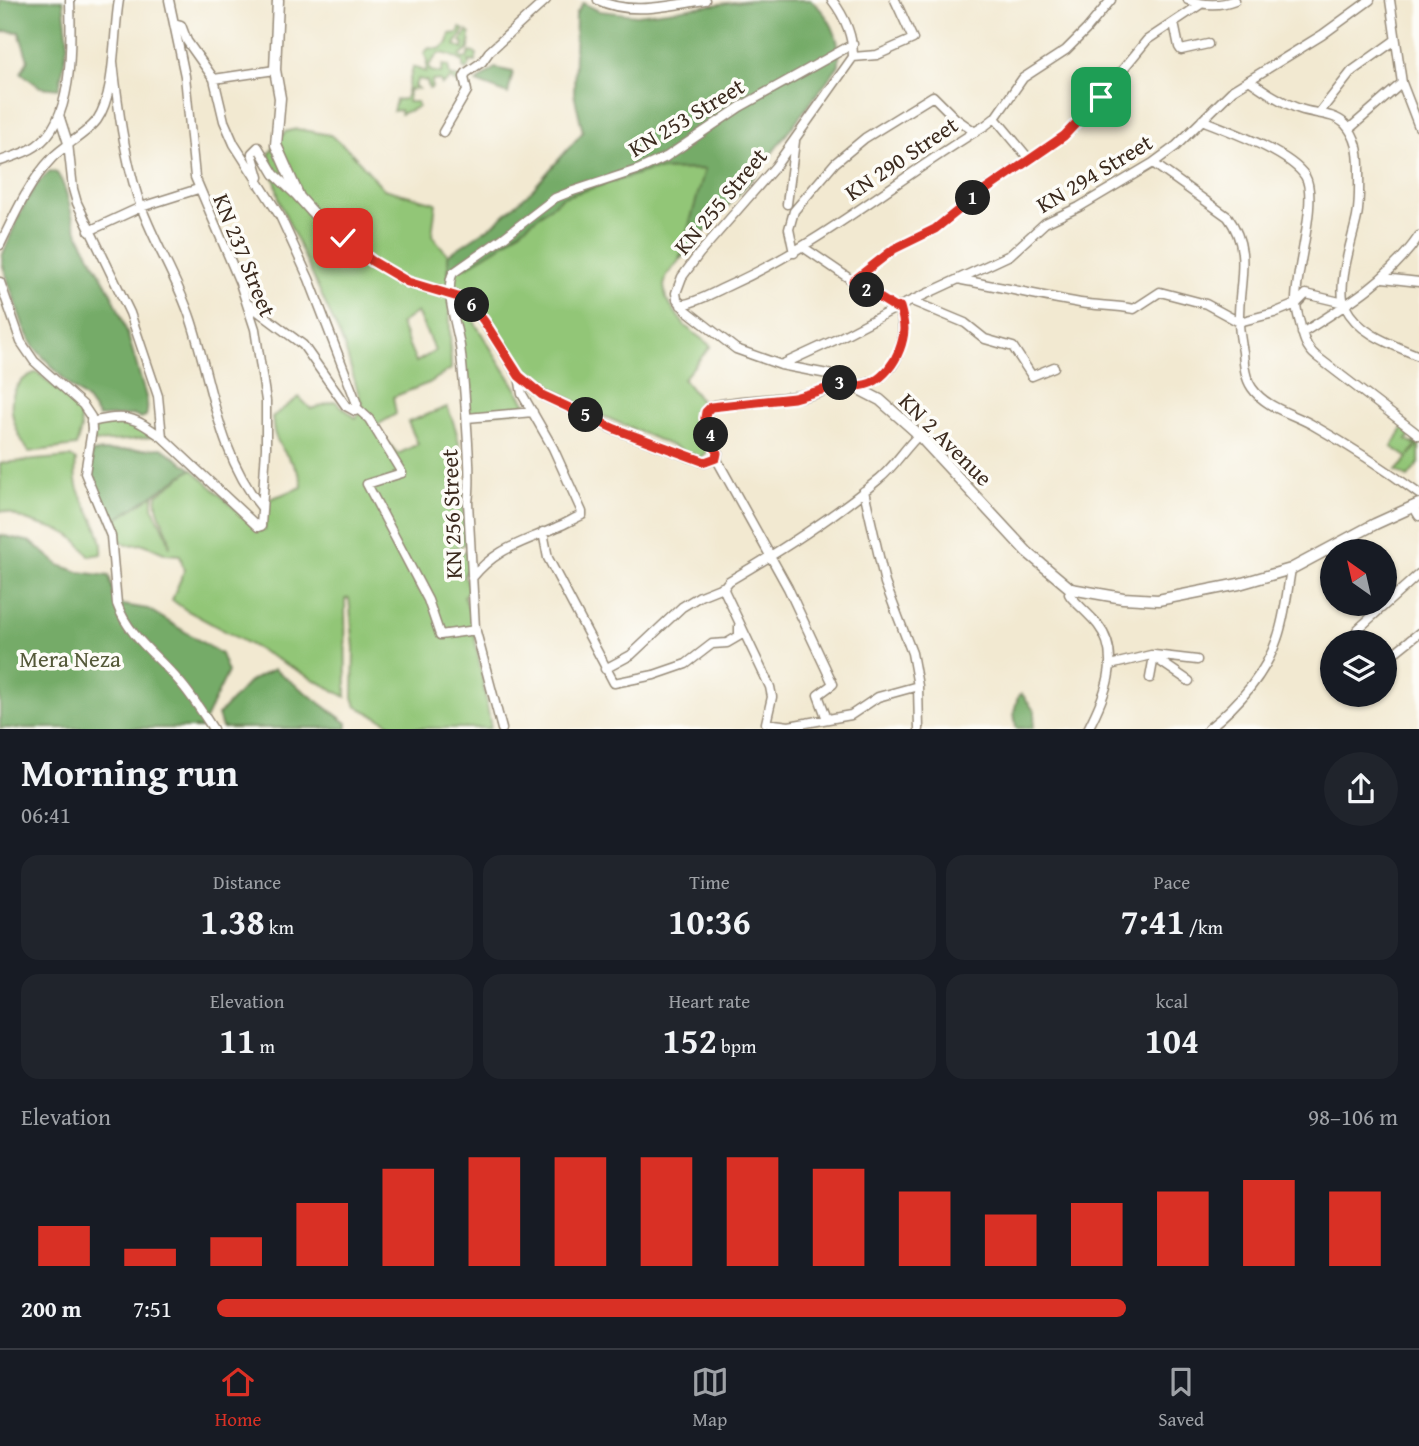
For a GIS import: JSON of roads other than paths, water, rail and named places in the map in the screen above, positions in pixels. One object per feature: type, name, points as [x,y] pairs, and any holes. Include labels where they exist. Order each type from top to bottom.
[{"type":"main road","points":[[278,0],[275,70],[280,98],[276,145],[299,197],[328,227],[372,261],[408,282],[451,297],[463,298],[474,307],[519,376],[542,395],[615,429],[705,462],[716,458],[705,418],[711,407],[794,398],[852,382]]},
{"type":"main road","name":"KN 2 Avenue","points":[[852,382],[880,400],[919,435],[1027,552],[1071,589]]},
{"type":"main road","points":[[1071,589],[1123,598],[1158,600],[1238,584],[1291,569],[1416,505]]},
{"type":"street","points":[[0,161],[37,146],[59,115],[70,68],[70,0]]},
{"type":"street","points":[[0,245],[33,184],[50,159],[97,121],[113,62],[119,0]]},
{"type":"street","name":"KN 237 Street","points":[[162,437],[258,527],[261,526],[266,401],[255,328],[227,251],[198,189],[191,155],[185,76],[169,0]]},
{"type":"street","points":[[443,132],[467,91],[464,77],[466,73],[482,62],[489,52],[546,0]]},
{"type":"street","points":[[598,0],[613,6],[639,8],[705,0]]},
{"type":"street","points":[[832,0],[846,21],[853,44],[853,57],[877,55],[913,38],[895,0]]},
{"type":"street","name":"KN 290 Street","points":[[681,305],[693,303],[748,278],[793,253],[995,118],[1023,78],[1066,50],[1111,0]]},
{"type":"street","points":[[1188,0],[1201,4],[1235,0]]},
{"type":"street","name":"KN 294 Street","points":[[781,365],[1010,255],[1045,223],[1086,203],[1153,163],[1223,98],[1322,35],[1370,0]]},
{"type":"street","points":[[1390,0],[1402,83],[1419,127]]},
{"type":"street","points":[[853,281],[894,249],[935,229],[1074,127],[1147,40],[1201,4]]},
{"type":"street","points":[[174,23],[181,25],[187,41],[214,79],[229,133],[257,183],[280,216],[309,279],[357,408],[369,419],[401,473],[368,484],[428,600],[440,635],[476,630]]},
{"type":"street","points":[[1174,23],[1178,47],[1181,50],[1208,44]]},
{"type":"street","points":[[1319,113],[1352,71],[1394,41]]},
{"type":"street","name":"KN 253 Street","points":[[451,297],[449,280],[453,273],[555,198],[640,169],[666,157],[740,107],[853,44]]},
{"type":"street","name":"KN 255 Street","points":[[681,305],[676,293],[682,277],[775,167],[853,57]]},
{"type":"street","points":[[113,62],[120,122],[141,207],[178,285],[192,323],[223,435],[246,488],[262,508]]},
{"type":"street","points":[[214,79],[275,70]]},
{"type":"street","points":[[1249,80],[1284,102],[1301,110],[1340,120],[1349,129],[1357,146],[1359,188],[1357,215],[1344,278],[1345,304],[1358,323],[1374,336],[1419,356]]},
{"type":"street","points":[[1349,129],[1402,83]]},
{"type":"street","points":[[793,253],[789,229],[793,211],[835,163],[865,138],[933,96],[955,118],[975,132]]},
{"type":"street","points":[[59,115],[68,143],[73,189],[89,231],[130,313],[158,396],[162,437]]},
{"type":"street","points":[[995,118],[1030,160]]},
{"type":"street","points":[[1202,120],[1256,142],[1292,163],[1304,175],[1311,193],[1296,304],[1308,349],[1419,435]]},
{"type":"street","points":[[787,204],[795,138]]},
{"type":"street","points":[[257,183],[259,177],[252,153],[258,147],[274,174],[299,197]]},
{"type":"street","points":[[1153,163],[1228,217],[1237,230],[1242,242],[1243,261],[1239,322],[1246,376],[1252,388],[1262,400],[1308,423],[1367,458],[1419,494]]},
{"type":"street","points":[[89,231],[141,207],[198,189]]},
{"type":"street","points":[[1302,333],[1382,278],[1419,236]]},
{"type":"street","points":[[681,305],[736,349],[781,365],[852,382],[878,379],[897,356],[904,328],[898,307],[803,247]]},
{"type":"street","points":[[1382,278],[1419,282]]},
{"type":"street","points":[[960,279],[1081,303],[1134,309],[1143,306],[1160,292],[1206,304],[1239,322],[1296,304],[1306,294],[1345,304]]},
{"type":"street","points":[[0,282],[21,342],[34,361],[83,405],[91,417],[85,473],[111,536],[120,615],[141,644],[179,681],[213,729]]},
{"type":"street","name":"KN 256 Street","points":[[451,297],[460,349],[467,418],[471,486],[468,502],[476,630],[502,729]]},
{"type":"street","points":[[912,301],[965,323],[985,339],[1013,346],[1032,376],[1054,367]]},
{"type":"street","points":[[248,304],[303,345],[346,406],[352,411],[357,408]]},
{"type":"street","points":[[472,578],[485,562],[526,538],[582,515],[564,470],[522,394],[519,376]]},
{"type":"street","points":[[467,418],[533,412]]},
{"type":"street","points":[[91,422],[135,418],[162,437]]},
{"type":"street","points":[[605,669],[631,655],[682,607],[725,586],[864,491],[887,472],[919,435]]},
{"type":"street","points":[[716,458],[834,684],[818,695],[828,719]]},
{"type":"street","points":[[864,491],[885,583],[912,653],[918,686],[919,729]]},
{"type":"street","points":[[1416,505],[1419,516]]},
{"type":"street","points":[[543,532],[548,558],[614,683],[654,676],[686,664],[712,644],[727,643],[740,636],[739,622]]},
{"type":"street","points":[[1208,729],[1239,702],[1258,677],[1273,649],[1281,625],[1291,569]]},
{"type":"street","points":[[1357,630],[1419,574]]},
{"type":"street","points":[[725,586],[726,594],[770,687],[772,697],[766,723],[789,726],[851,715],[878,697],[918,686]]},
{"type":"street","points":[[1071,589],[1069,594],[1104,634],[1110,665],[1104,694],[1088,729]]},
{"type":"street","points":[[1397,651],[1419,634]]},
{"type":"street","points":[[1110,665],[1152,655],[1197,660]]},
{"type":"street","points":[[1150,678],[1152,655]]},
{"type":"street","points":[[1152,655],[1189,681]]},
{"type":"park label","name":"Mera Neza","points":[[70,658]]}]
